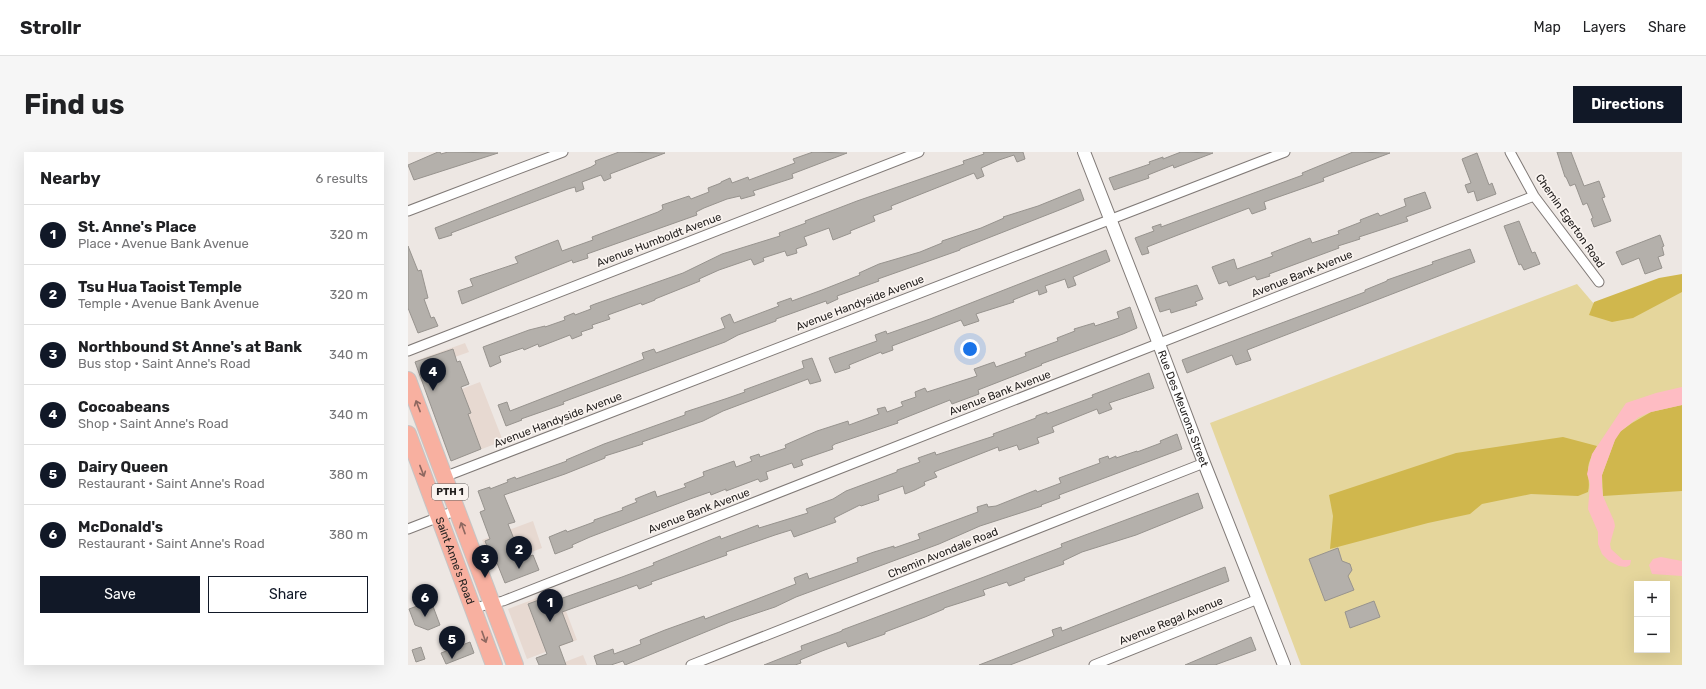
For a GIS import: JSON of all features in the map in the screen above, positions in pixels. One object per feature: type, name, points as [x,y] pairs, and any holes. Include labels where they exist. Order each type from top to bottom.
[{"type":"highway","name":"Saint Anne's Road","points":[[408,380],[514,662]]},
{"type":"highway","name":"Saint Anne's Road","points":[[408,434],[495,665]]},
{"type":"street","points":[[408,212],[562,152]]},
{"type":"street","name":"Avenue Humboldt Avenue","points":[[408,351],[919,152]]},
{"type":"street","name":"Rue Des Meurons Street","points":[[1084,152],[1284,665]]},
{"type":"street","name":"Avenue Handyside Avenue","points":[[444,477],[1285,152]]},
{"type":"street","name":"Chemin Egerton Road","points":[[1510,152],[1534,196],[1599,282]]},
{"type":"street","name":"Avenue Bank Avenue","points":[[474,608],[492,604],[1534,196]]},
{"type":"street","name":"Chemin Avondale Road","points":[[691,665],[1204,463]]},
{"type":"street","points":[[408,529],[457,510]]},
{"type":"street","name":"Avenue Regal Avenue","points":[[1094,665],[1258,600]]},
{"type":"street","points":[[495,665],[514,662]]},
{"type":"shaded area","points":[[1682,274],[1682,292],[1633,318],[1612,322],[1589,315],[1594,302],[1659,278]]},
{"type":"shaded area","points":[[1577,284],[1600,311],[1682,290],[1682,665],[1301,665],[1210,423]]},
{"type":"shaded area","points":[[465,343],[469,352],[418,370],[415,361]]},
{"type":"shaded area","points":[[480,382],[503,441],[453,460],[430,401]]},
{"type":"shaded area","points":[[1682,387],[1682,405],[1651,412],[1639,417],[1621,431],[1615,440],[1602,475],[1603,496],[1615,526],[1610,544],[1611,549],[1623,560],[1631,560],[1630,565],[1626,567],[1619,566],[1609,561],[1602,554],[1598,544],[1598,532],[1588,509],[1590,484],[1587,474],[1592,454],[1626,403],[1656,393]]},
{"type":"shaded area","points":[[1682,405],[1682,491],[1603,496],[1602,475],[1617,434],[1651,412]]},
{"type":"shaded area","points":[[1563,437],[1597,446],[1588,467],[1588,492],[1578,496],[1531,494],[1482,504],[1470,514],[1428,523],[1330,549],[1333,516],[1329,495],[1456,453]]},
{"type":"shaded area","points":[[533,521],[542,548],[493,567],[482,540]]},
{"type":"shaded area","points":[[1661,557],[1682,561],[1682,576],[1652,574],[1649,565],[1653,559]]},
{"type":"shaded area","points":[[558,590],[577,640],[527,659],[508,609]]},
{"type":"shaded area","points":[[583,655],[587,665],[557,665]]},
{"type":"building","points":[[438,152],[441,154],[448,152],[498,153],[414,180],[408,165]]},
{"type":"building","points":[[619,152],[665,153],[610,174],[611,178],[604,181],[601,175],[582,182],[584,189],[576,192],[575,187],[568,189],[451,233],[452,235],[439,239],[435,228],[591,167],[596,164],[595,161]]},
{"type":"building","points":[[813,152],[847,153],[792,174],[793,178],[753,191],[755,195],[741,199],[740,196],[727,199],[696,212],[697,215],[587,254],[588,258],[573,263],[572,260],[462,304],[458,291],[473,286],[470,279],[518,263],[515,257],[558,240],[562,251],[593,240],[592,237],[658,212],[663,209],[662,205],[689,196],[691,199],[709,192],[708,188],[730,178],[732,183],[748,177],[749,180],[795,163],[793,159]]},
{"type":"building","points":[[983,152],[1023,152],[1025,159],[1017,162],[1014,155],[999,160],[981,168],[984,176],[977,179],[974,173],[891,206],[892,209],[873,216],[875,221],[850,231],[851,233],[833,240],[829,228],[804,237],[807,245],[796,249],[797,253],[787,256],[785,251],[763,258],[764,261],[754,265],[751,259],[719,270],[699,279],[700,281],[655,300],[642,305],[641,303],[608,315],[610,319],[592,325],[593,328],[581,332],[582,335],[572,339],[570,335],[539,347],[538,344],[524,350],[523,348],[499,356],[501,362],[490,367],[483,347],[529,330],[545,327],[565,320],[564,317],[574,313],[575,315],[591,309],[590,306],[683,273],[722,254],[780,236],[779,233],[806,223],[805,221],[857,201],[964,164],[963,161],[984,154]]},
{"type":"building","points":[[1181,152],[1213,153],[1174,168],[1173,165],[1148,175],[1149,178],[1114,190],[1109,178],[1150,164],[1149,162],[1163,157],[1163,159]]},
{"type":"building","points":[[1353,152],[1390,153],[1323,178],[1324,181],[1264,202],[1266,209],[1252,214],[1249,208],[1147,247],[1149,253],[1142,255],[1135,238],[1154,231],[1152,227],[1161,224],[1161,227],[1303,175],[1302,173]]},
{"type":"building","points":[[1557,152],[1571,152],[1584,186],[1599,181],[1605,197],[1602,198],[1611,221],[1594,227],[1591,219],[1593,218],[1587,203],[1583,205],[1575,184],[1570,186],[1565,177]]},
{"type":"building","points":[[1477,153],[1489,185],[1492,183],[1496,194],[1477,201],[1474,191],[1468,193],[1465,185],[1471,183],[1462,159]]},
{"type":"building","points":[[1080,189],[1084,200],[960,250],[878,279],[879,281],[837,296],[838,299],[827,304],[826,301],[776,319],[776,321],[738,335],[725,342],[563,402],[564,404],[521,419],[522,420],[506,426],[498,405],[507,402],[510,411],[644,359],[642,353],[654,349],[656,353],[725,328],[721,318],[730,314],[734,323],[779,306],[777,303],[791,298],[792,301],[822,290],[860,275],[859,273],[879,264],[920,252],[942,243],[942,241],[981,228],[1004,218],[1003,217],[1038,206]]},
{"type":"building","points":[[1425,192],[1431,208],[1406,217],[1408,221],[1359,237],[1360,239],[1338,246],[1339,248],[1269,274],[1270,276],[1257,280],[1255,276],[1229,286],[1227,281],[1219,284],[1212,267],[1234,259],[1237,269],[1273,256],[1271,253],[1310,238],[1312,243],[1339,234],[1338,231],[1361,222],[1360,220],[1378,213],[1380,216],[1406,206],[1404,199]]},
{"type":"building","points":[[1519,221],[1532,253],[1535,252],[1540,264],[1524,270],[1521,264],[1519,265],[1504,226]]},
{"type":"building","points":[[1660,235],[1664,246],[1662,247],[1664,255],[1658,257],[1662,268],[1645,274],[1639,258],[1622,265],[1616,252]]},
{"type":"building","points":[[408,246],[418,271],[421,270],[428,298],[424,299],[431,318],[434,317],[438,326],[418,333],[408,308]]},
{"type":"building","points":[[1470,249],[1475,262],[1247,350],[1251,360],[1236,365],[1232,355],[1187,373],[1182,360],[1365,292],[1365,290],[1387,280]]},
{"type":"building","points":[[1106,250],[1110,261],[1073,277],[1076,285],[1068,288],[1065,279],[1045,286],[1047,292],[1039,295],[1038,290],[1013,300],[1014,302],[976,314],[979,321],[964,326],[961,320],[892,346],[893,350],[882,354],[881,352],[849,365],[850,368],[835,373],[829,358],[877,341],[875,335],[886,331],[887,334],[930,319]]},
{"type":"building","points":[[1197,285],[1203,299],[1195,302],[1197,305],[1171,313],[1170,309],[1160,312],[1155,298]]},
{"type":"building","points":[[1130,307],[1137,328],[1041,364],[1042,365],[978,390],[979,394],[952,404],[950,400],[897,421],[898,423],[835,444],[832,446],[833,449],[801,460],[803,465],[794,468],[792,463],[766,472],[768,479],[760,482],[758,479],[726,491],[726,489],[711,495],[710,492],[690,499],[590,537],[572,545],[573,547],[555,554],[549,537],[566,530],[567,532],[594,522],[594,520],[623,510],[622,508],[637,502],[635,499],[655,491],[657,497],[686,487],[684,484],[704,476],[703,472],[734,461],[736,467],[752,461],[750,457],[759,454],[760,457],[786,448],[785,445],[817,431],[848,421],[849,425],[879,414],[877,409],[885,407],[887,412],[903,406],[901,402],[916,397],[915,392],[925,388],[927,392],[977,376],[974,369],[994,362],[996,367],[1026,356],[1025,353],[1058,341],[1057,338],[1075,331],[1074,329],[1094,323],[1095,326],[1119,318],[1117,312]]},
{"type":"building","points":[[453,349],[457,362],[460,361],[469,384],[461,387],[471,413],[468,414],[481,449],[451,461],[415,362]]},
{"type":"building","points":[[812,358],[821,381],[810,384],[808,379],[723,411],[703,421],[642,442],[643,444],[605,456],[605,458],[565,474],[504,495],[515,522],[508,524],[522,559],[533,555],[539,570],[505,583],[497,563],[494,564],[485,541],[490,539],[480,512],[485,510],[478,491],[490,487],[490,489],[508,482],[507,480],[515,477],[516,479],[567,461],[566,460],[604,444],[685,415],[685,412],[745,392],[744,390],[804,368],[802,361]]},
{"type":"building","points":[[1149,373],[1154,388],[1109,403],[1112,409],[1099,414],[1097,409],[1052,427],[1054,432],[1037,438],[1039,443],[1019,450],[1017,445],[999,451],[998,447],[934,472],[937,477],[924,482],[925,485],[905,494],[903,486],[878,495],[879,500],[861,506],[860,505],[834,518],[836,522],[794,537],[791,530],[775,535],[726,552],[727,555],[651,582],[652,584],[639,589],[637,585],[562,612],[573,641],[559,646],[566,665],[539,665],[536,658],[547,654],[528,604],[555,594],[557,600],[622,577],[654,565],[653,563],[720,536],[721,539],[758,525],[759,528],[808,513],[806,509],[833,499],[846,491],[920,462],[918,458],[935,452],[936,455],[994,436],[993,434],[1036,418],[1036,416],[1047,412],[1047,414],[1093,397],[1092,395]]},
{"type":"building","points":[[1177,434],[1182,449],[1059,495],[1060,498],[1041,505],[1042,506],[980,526],[939,544],[796,597],[775,607],[730,622],[625,665],[623,661],[611,665],[597,665],[594,656],[613,649],[614,654],[641,644],[640,640],[665,630],[704,616],[705,619],[796,584],[794,578],[807,573],[809,579],[858,562],[857,558],[920,539],[918,534],[978,512],[977,507],[987,504],[988,507],[996,506],[1036,490],[1037,492],[1061,483],[1059,478],[1100,463],[1099,459],[1108,456],[1109,459],[1116,456],[1116,458],[1137,452],[1161,443],[1160,441]]},
{"type":"building","points":[[1198,493],[1203,508],[1136,535],[1082,552],[1063,561],[1064,564],[1024,578],[1025,580],[1009,586],[1007,582],[983,590],[985,595],[944,608],[885,632],[885,634],[848,647],[846,642],[800,660],[801,663],[795,665],[764,665],[802,650],[801,646],[1062,547],[1061,544]]},
{"type":"building","points":[[1338,548],[1342,561],[1350,564],[1352,570],[1348,576],[1354,590],[1325,601],[1309,559]]},
{"type":"building","points":[[1225,567],[1229,581],[1010,665],[979,665],[1054,636],[1052,630],[1061,627],[1062,631]]},
{"type":"building","points":[[431,601],[440,625],[428,630],[415,625],[409,609]]},
{"type":"building","points":[[1374,601],[1380,617],[1350,628],[1345,612]]},
{"type":"building","points":[[1251,637],[1256,650],[1215,665],[1185,665]]},
{"type":"building","points":[[470,642],[474,653],[446,664],[441,653]]},
{"type":"building","points":[[421,647],[425,659],[416,662],[412,650]]},
{"type":"place","name":"Cocoabeans","points":[[433,391]]},
{"type":"place","name":"Tsu Hua Taoist Temple","points":[[519,569]]},
{"type":"place","name":"Northbound St Anne's at Bank","points":[[485,578]]},
{"type":"place","name":"McDonald's","points":[[425,617]]},
{"type":"place","name":"St. Anne's Place","points":[[550,622]]},
{"type":"place","name":"Dairy Queen","points":[[452,659]]}]
